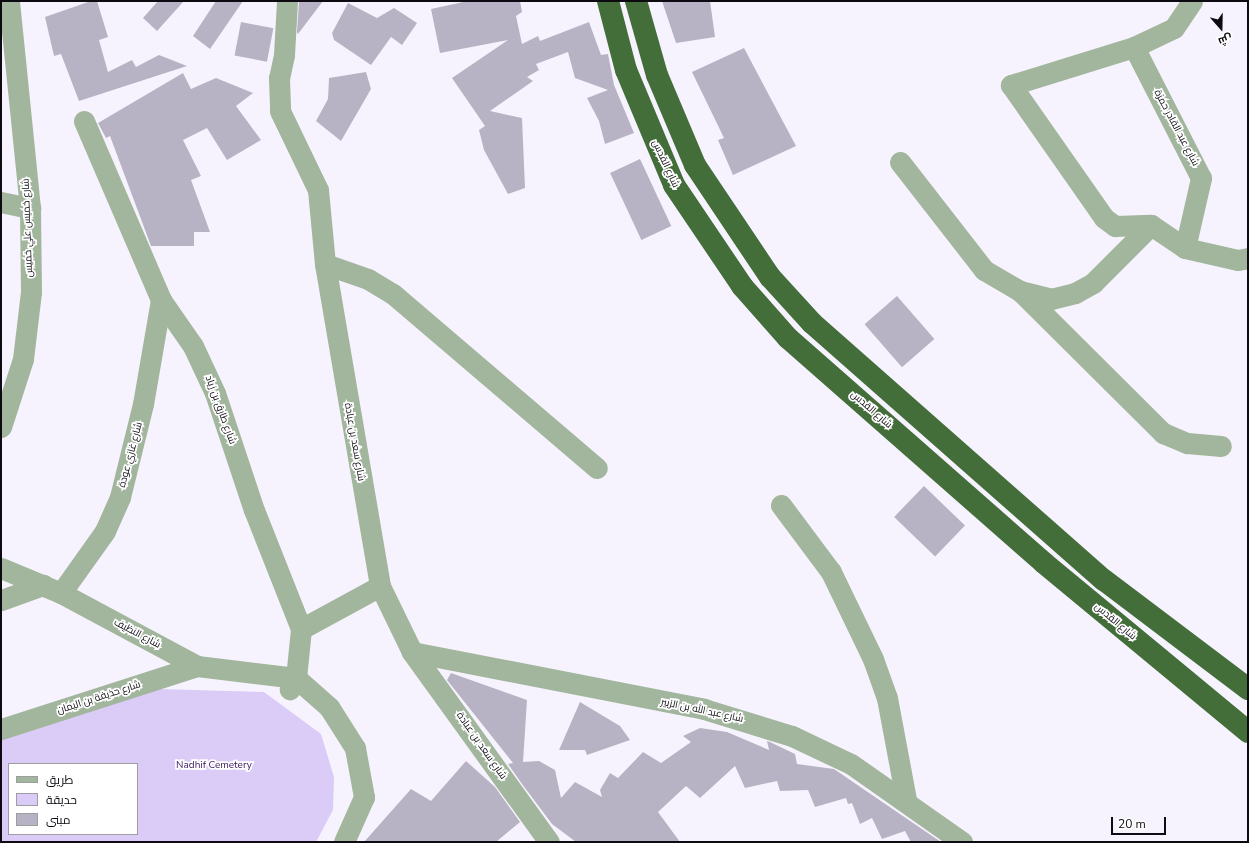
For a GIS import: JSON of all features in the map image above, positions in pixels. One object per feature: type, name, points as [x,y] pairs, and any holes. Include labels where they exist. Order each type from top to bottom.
[{"type":"highway","name":"شارع القدس","points":[[608,1],[626,70],[674,185],[742,286],[788,338],[1044,563],[1248,732]]},
{"type":"highway","points":[[636,1],[657,75],[695,165],[770,277],[812,323],[1104,580],[1248,689]]},
{"type":"street","name":"شارع خميس علي خميس","points":[[1,427],[14,393],[28,326],[30,208],[9,1]]},
{"type":"street","name":"شارع سعد بن عبادة","points":[[287,1],[284,55],[278,78],[280,112],[318,190],[325,264],[380,586],[412,652],[549,842]]},
{"type":"street","points":[[1192,1],[1174,28],[1134,47],[1011,85],[1104,218],[1115,226],[1151,225],[1185,248],[1238,260],[1248,258]]},
{"type":"street","name":"شارع عبد القادر حمزة","points":[[1134,47],[1201,178],[1185,248]]},
{"type":"street","name":"شارع طارق بن زياد","points":[[84,122],[161,300],[205,369],[301,629],[289,681]]},
{"type":"street","points":[[900,162],[984,270],[1020,291],[1163,433],[1187,443],[1221,446]]},
{"type":"street","points":[[1,202],[30,208]]},
{"type":"street","points":[[1020,291],[1051,299],[1075,293],[1093,283],[1151,225]]},
{"type":"street","points":[[325,264],[368,279],[393,294],[597,468]]},
{"type":"street","name":"شارع غازي عودة","points":[[52,589],[105,531],[120,497],[143,404],[161,300]]},
{"type":"street","points":[[781,505],[831,572],[873,659],[887,698],[906,800]]},
{"type":"street","name":"شارع النظيف","points":[[1,568],[52,589],[197,666],[289,681]]},
{"type":"street","points":[[301,629],[380,586]]},
{"type":"street","points":[[1,600],[52,589]]},
{"type":"street","name":"شارع عبد الله بن الزبير","points":[[412,652],[741,718],[821,748],[906,800],[962,842]]},
{"type":"street","name":"شارع حذيفة بن اليمان","points":[[1,729],[197,666]]},
{"type":"street","points":[[289,681],[343,724],[354,748],[363,781],[356,813],[344,842]]},
{"type":"green space","name":"Nadhif Cemetery","points":[[159,689],[264,692],[321,734],[334,777],[333,810],[316,842],[1,842],[1,739]]},
{"type":"building","points":[[91,1],[97,1],[108,37],[99,40],[108,72],[132,60],[136,67],[159,55],[187,66],[79,101],[61,54],[54,56],[45,17]]},
{"type":"building","points":[[158,1],[184,1],[157,31],[143,18]]},
{"type":"building","points":[[216,1],[243,1],[210,49],[193,36]]},
{"type":"building","points":[[299,1],[323,1],[298,34],[297,32]]},
{"type":"building","points":[[468,1],[520,1],[522,12],[516,16],[522,44],[538,36],[540,41],[589,22],[601,55],[608,54],[614,85],[634,133],[605,144],[599,121],[587,98],[608,90],[575,78],[568,52],[536,64],[539,70],[527,77],[533,81],[490,111],[522,118],[525,188],[508,194],[484,150],[479,130],[485,126],[452,78],[508,40],[440,53],[431,9]]},
{"type":"building","points":[[662,1],[710,1],[715,37],[676,43]]},
{"type":"building","points":[[348,3],[377,18],[394,8],[417,23],[402,45],[391,37],[371,65],[334,40],[332,33]]},
{"type":"building","points":[[241,22],[273,28],[267,62],[235,55]]},
{"type":"building","points":[[744,48],[796,146],[733,175],[718,140],[724,138],[692,72]]},
{"type":"building","points":[[366,72],[371,89],[341,141],[316,121],[328,99],[329,78]]},
{"type":"building","points":[[183,73],[191,89],[216,78],[253,93],[236,106],[261,140],[227,160],[207,128],[183,140],[201,176],[191,180],[210,232],[194,232],[194,246],[151,246],[110,136],[106,138],[98,123]]},
{"type":"building","points":[[640,159],[671,226],[641,240],[610,173]]},
{"type":"building","points":[[897,296],[934,339],[902,367],[865,324]]},
{"type":"building","points":[[924,486],[965,526],[935,557],[894,517]]},
{"type":"building","points":[[451,673],[527,700],[523,762],[539,761],[555,770],[561,798],[575,782],[602,797],[600,790],[610,773],[618,778],[643,752],[661,763],[691,742],[683,736],[700,728],[727,732],[769,750],[767,741],[795,754],[797,764],[834,769],[941,842],[911,842],[905,831],[882,839],[872,818],[860,824],[852,803],[848,804],[846,798],[815,807],[808,790],[780,791],[777,781],[745,788],[735,766],[700,798],[686,786],[658,812],[680,842],[576,842],[552,824],[522,784],[508,764],[513,763],[447,680]]},
{"type":"building","points":[[580,702],[620,726],[630,740],[587,755],[585,750],[559,750]]},
{"type":"building","points":[[466,761],[495,787],[520,822],[496,842],[364,842],[411,789],[431,801]]}]
